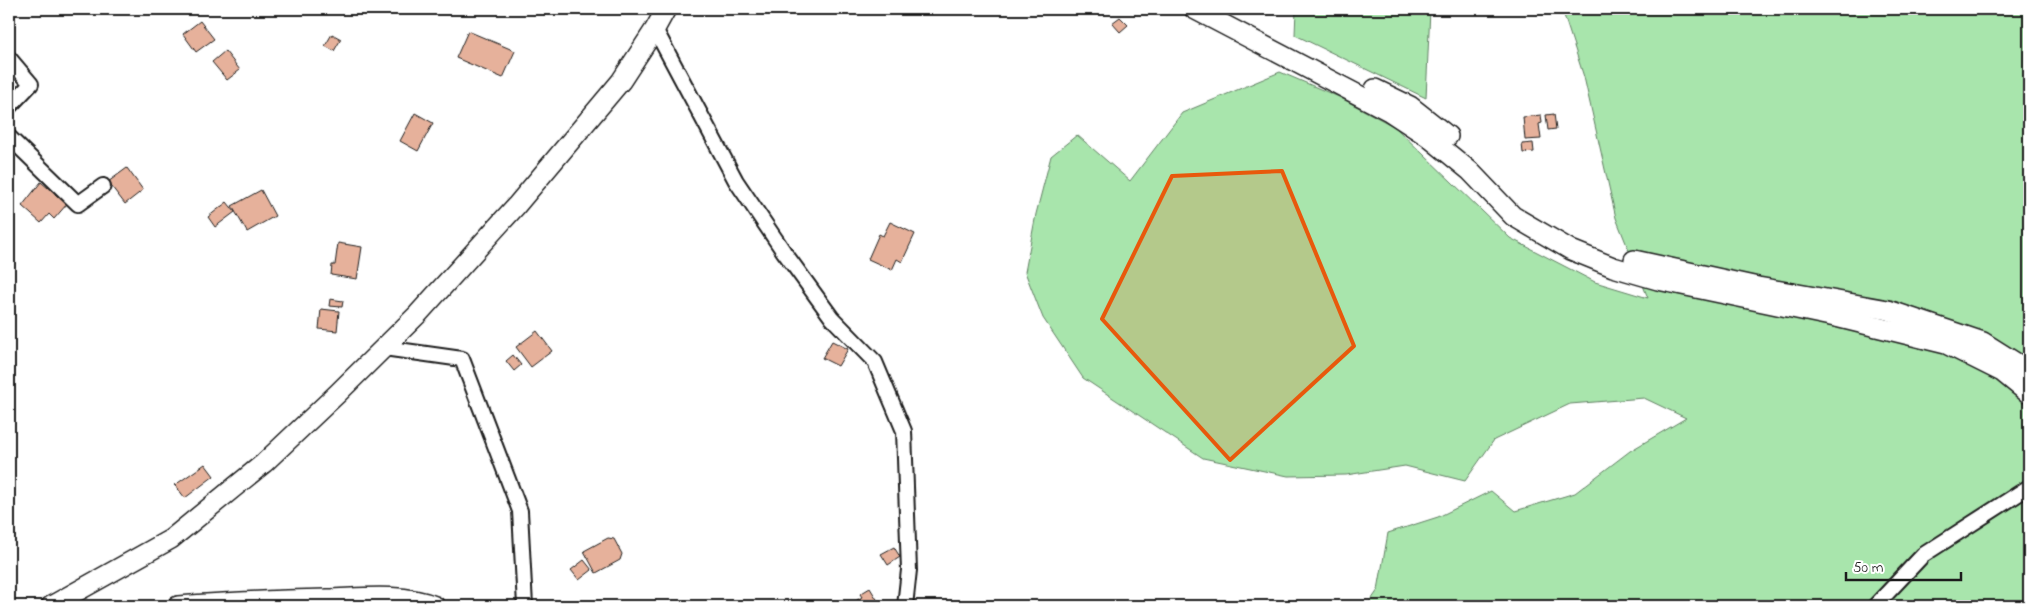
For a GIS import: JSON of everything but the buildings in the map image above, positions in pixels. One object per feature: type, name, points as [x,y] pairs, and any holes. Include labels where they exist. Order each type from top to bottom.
[{"type":"main road","points":[[51,606],[170,539],[264,463],[384,348],[418,314],[516,206],[621,81],[666,9]]},
{"type":"main road","points":[[1194,9],[1410,106],[1444,132],[1520,206],[1583,244],[1669,269],[1888,310],[1983,342],[2029,371]]},
{"type":"main road","points":[[1219,9],[1278,46],[1389,110],[1427,136],[1470,171],[1513,216],[1571,250],[1613,267],[1658,280],[1840,318],[1946,344],[2002,372],[2029,394]]},
{"type":"main road","points":[[178,606],[241,600],[379,598],[408,599],[435,606]]},
{"type":"street","points":[[655,29],[736,180],[784,252],[832,318],[875,362],[904,431],[909,570],[905,606]]},
{"type":"street","points":[[9,58],[30,84],[9,107]]},
{"type":"street","points":[[9,137],[78,204],[103,186]]},
{"type":"street","points":[[384,348],[462,359],[520,511],[525,606]]},
{"type":"street","points":[[1875,606],[1923,555],[2029,487]]},
{"type":"highlighted area","points":[[1282,171],[1354,346],[1230,460],[1102,319],[1172,176]]},
{"type":"green space","points":[[1296,9],[1430,9],[1426,98],[1295,35]]},
{"type":"green space","points":[[1562,9],[2029,9],[2029,407],[2027,410],[2029,413],[2029,606],[1367,606],[1378,590],[1388,533],[1438,517],[1491,491],[1515,511],[1575,493],[1630,451],[1686,418],[1644,398],[1570,404],[1494,440],[1465,481],[1405,466],[1346,475],[1288,476],[1203,458],[1083,378],[1043,318],[1025,272],[1036,214],[1051,156],[1077,135],[1130,181],[1182,113],[1280,72],[1339,97],[1395,127],[1510,238],[1595,282],[1648,298],[1616,218],[1584,77]]}]
